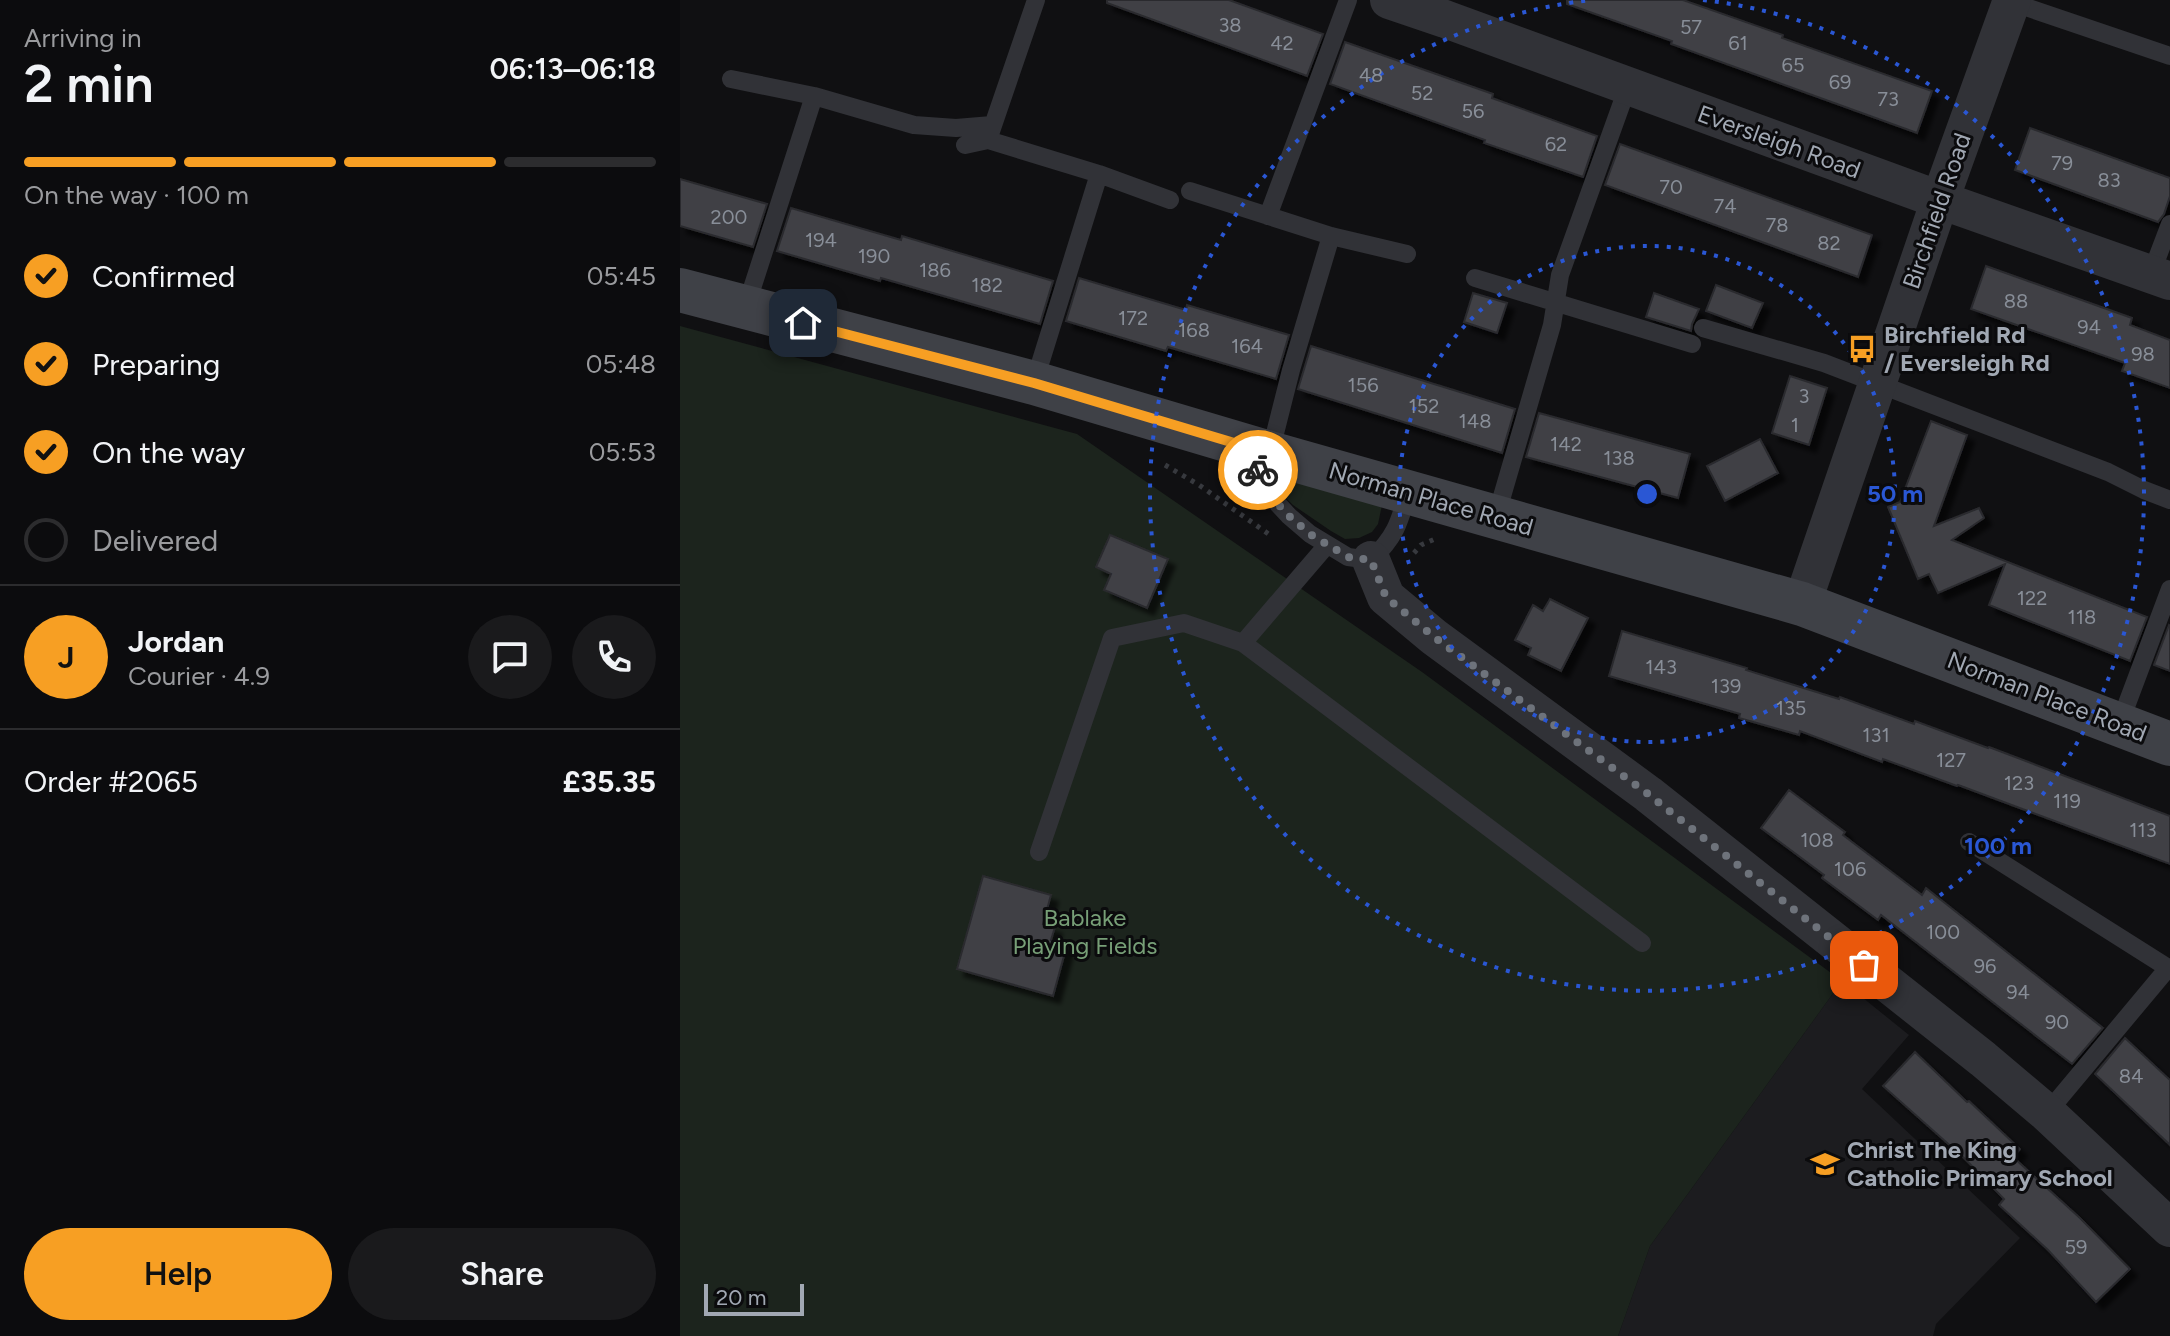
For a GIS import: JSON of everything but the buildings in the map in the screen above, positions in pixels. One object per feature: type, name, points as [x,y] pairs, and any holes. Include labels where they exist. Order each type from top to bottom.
[{"type":"street","name":"Eversleigh Road","points":[[1389,0],[1448,9],[1628,86],[2160,277]]},
{"type":"street","name":"Birchfield Road","points":[[1802,604],[2010,1]]},
{"type":"street","name":"Norman Place Road","points":[[680,290],[1034,383],[1260,451],[1802,604],[2170,744]]},
{"type":"street","points":[[1371,560],[1386,597],[1434,637],[1660,804],[1983,1059],[2047,1113],[2170,1228]]},
{"type":"lane","points":[[965,145],[990,132],[1036,0]]},
{"type":"lane","points":[[1268,216],[1348,0]]},
{"type":"lane","points":[[2010,1],[2170,56]]},
{"type":"lane","points":[[731,79],[814,96],[914,125],[990,132],[1170,200]]},
{"type":"lane","points":[[1496,517],[1552,325],[1560,275],[1628,86]]},
{"type":"lane","points":[[746,308],[814,96]]},
{"type":"lane","points":[[1034,383],[1099,174]]},
{"type":"lane","points":[[1190,191],[1331,236],[1407,254]]},
{"type":"lane","points":[[2160,277],[2170,224]]},
{"type":"lane","points":[[1331,236],[1291,370],[1260,451],[1266,491],[1310,534],[1348,557],[1371,560],[1388,543],[1399,525],[1408,492]]},
{"type":"lane","points":[[1475,278],[1692,344]]},
{"type":"lane","points":[[1703,328],[1824,363],[2108,472],[2170,500]]},
{"type":"lane","points":[[1243,643],[1327,545]]},
{"type":"lane","points":[[2119,725],[2170,589]]},
{"type":"lane","points":[[1039,852],[1112,638],[1184,623],[1243,643],[1642,943]]},
{"type":"lane","points":[[1969,842],[2169,969],[2047,1113]]},
{"type":"shaded area","name":"Christ The King Catholic Primary School","points":[[1842,981],[1909,1035],[1862,1089],[2020,1238],[1936,1324],[1933,1336],[1618,1336],[1650,1246]]},
{"type":"green space","name":"Bablake Playing Fields","points":[[680,326],[1077,434],[1422,672],[1842,981],[1650,1246],[1618,1336],[680,1336]]},
{"type":"green space","points":[[1287,480],[1382,505],[1378,524],[1372,532],[1359,538],[1345,539],[1287,499],[1283,491]]},
{"type":"way so far","points":[[1258,470],[1266,491],[1310,534],[1348,557],[1371,560],[1386,597],[1434,637],[1648,794],[1864,965]]},
{"type":"place","name":"Birchfield Rd / Eversleigh Rd","points":[[1862,349]]},
{"type":"place","name":"Christ The King Catholic Primary School","points":[[1825,1164]]},
{"type":"route","points":[[803,323],[1034,383],[1251,448],[1258,470]]}]
